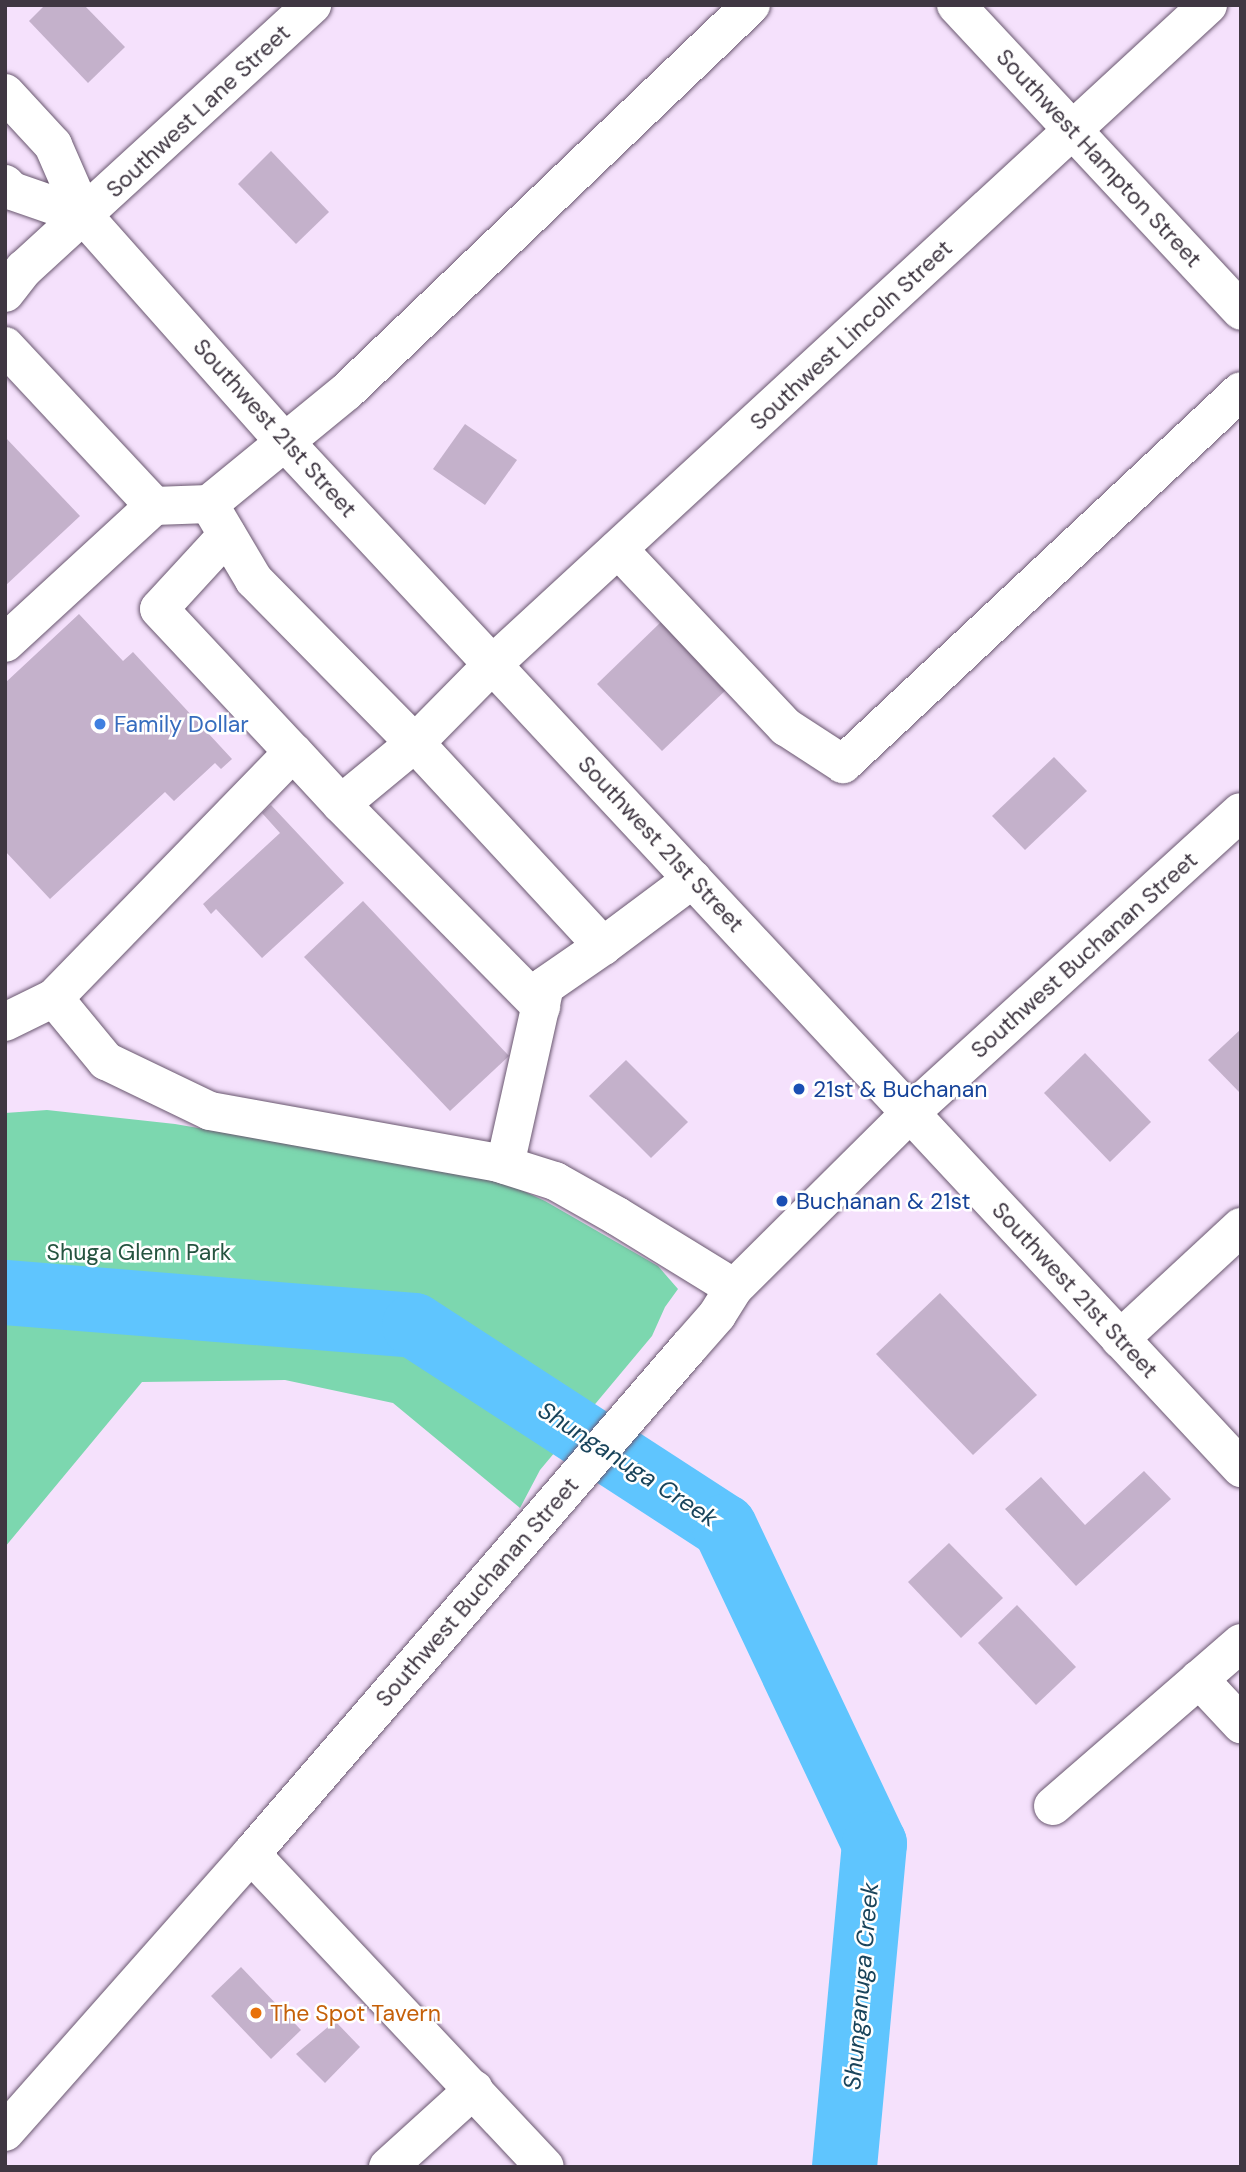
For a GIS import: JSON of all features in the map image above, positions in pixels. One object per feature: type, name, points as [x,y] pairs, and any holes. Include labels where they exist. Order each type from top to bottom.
[{"type":"street","name":"Southwest Lane Street","points":[[5,293],[24,269],[312,5]]},
{"type":"street","points":[[541,1007],[341,804],[159,609],[218,520],[285,441],[346,392],[751,5]]},
{"type":"street","name":"Southwest Hampton Street","points":[[956,5],[1241,312]]},
{"type":"street","name":"Southwest Lincoln Street","points":[[341,804],[415,743],[494,663],[1208,5]]},
{"type":"street","name":"Southwest 21st Street","points":[[5,93],[53,145],[84,216],[285,441],[1241,1468]]},
{"type":"street","name":"Southwest 21st Street","points":[[5,184],[12,191],[84,216]]},
{"type":"street","points":[[5,346],[154,506],[218,520],[254,580],[415,743],[603,946]]},
{"type":"street","points":[[618,549],[786,727],[843,764],[1241,391]]},
{"type":"street","points":[[5,643],[154,506]]},
{"type":"street","points":[[5,1022],[54,998],[293,752]]},
{"type":"street","name":"Southwest Buchanan Street","points":[[5,2132],[251,1854],[690,1347],[717,1315],[734,1288],[909,1112],[1241,811]]},
{"type":"street","points":[[505,1165],[545,986],[693,879]]},
{"type":"street","points":[[54,998],[106,1061],[210,1111],[505,1165],[555,1181],[734,1288]]},
{"type":"street","points":[[1121,1339],[1241,1227]]},
{"type":"street","points":[[1053,1806],[1241,1643]]},
{"type":"street","points":[[1199,1679],[1241,1724]]},
{"type":"street","points":[[251,1854],[545,2167]]},
{"type":"street","points":[[388,2167],[474,2089]]},
{"type":"green space","name":"Shuga Glenn Park","points":[[47,1110],[175,1124],[508,1184],[545,1201],[658,1266],[678,1289],[665,1307],[652,1336],[540,1470],[520,1508],[393,1403],[285,1380],[142,1382],[5,1547],[5,1113]]},
{"type":"building","points":[[45,5],[84,5],[125,47],[88,83],[29,21]]},
{"type":"building","points":[[271,151],[329,212],[296,244],[238,184]]},
{"type":"building","points":[[465,424],[517,460],[485,505],[433,469]]},
{"type":"building","points":[[5,437],[80,516],[5,586]]},
{"type":"building","points":[[79,614],[123,661],[133,652],[232,759],[221,769],[215,763],[174,801],[165,792],[50,899],[5,851],[5,683]]},
{"type":"building","points":[[663,620],[728,688],[662,751],[597,684]]},
{"type":"building","points":[[1054,757],[1087,791],[1025,850],[992,816]]},
{"type":"building","points":[[271,805],[344,883],[262,958],[216,909],[211,914],[203,904],[280,833],[262,813]]},
{"type":"building","points":[[363,901],[509,1056],[450,1111],[304,957]]},
{"type":"building","points":[[1241,1029],[1241,1094],[1208,1060]]},
{"type":"building","points":[[1085,1053],[1151,1122],[1110,1162],[1044,1093]]},
{"type":"building","points":[[626,1060],[688,1122],[651,1158],[589,1096]]},
{"type":"building","points":[[940,1293],[1037,1395],[973,1455],[876,1354]]},
{"type":"building","points":[[1144,1471],[1171,1499],[1076,1586],[1005,1509],[1041,1477],[1085,1525]]},
{"type":"building","points":[[949,1543],[1003,1598],[961,1638],[908,1582]]},
{"type":"building","points":[[1017,1605],[1076,1667],[1036,1705],[978,1643]]},
{"type":"building","name":"The Spot Tavern","points":[[241,1967],[301,2030],[271,2059],[211,1996]]},
{"type":"building","points":[[335,2021],[360,2047],[325,2083],[296,2054]]},
{"type":"waterway","name":"Shunganuga Creek","points":[[5,1292],[414,1325],[724,1526],[874,1843],[844,2167]]},
{"type":"place","name":"Family Dollar","points":[[100,724]]},
{"type":"place","name":"21st & Buchanan","points":[[799,1089]]},
{"type":"place","name":"Buchanan & 21st","points":[[782,1201]]},
{"type":"place","name":"The Spot Tavern","points":[[256,2013]]}]
